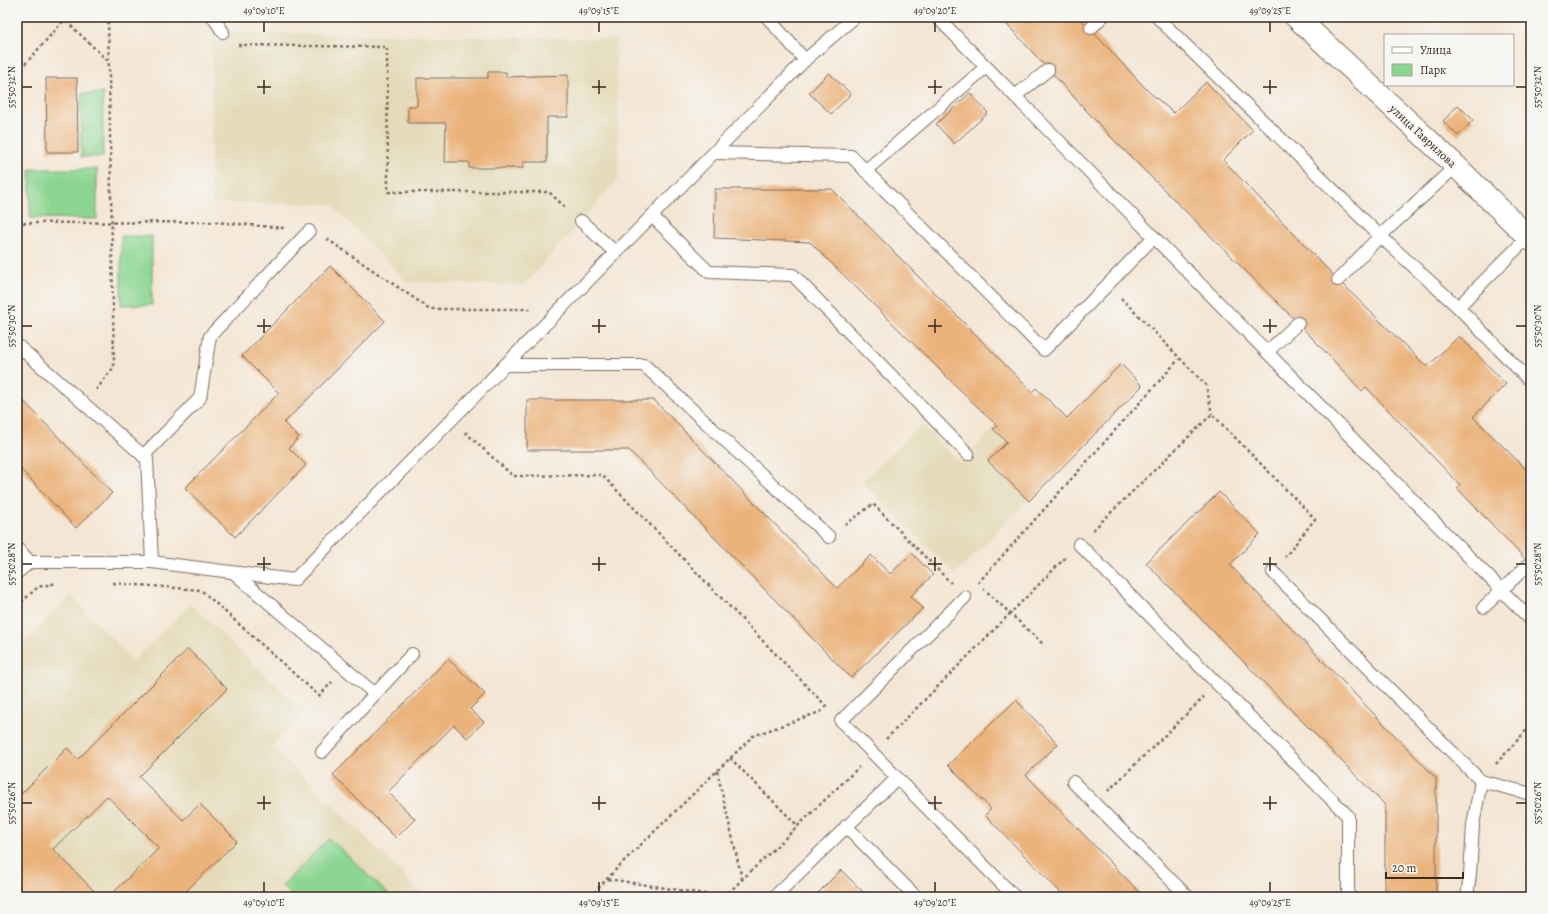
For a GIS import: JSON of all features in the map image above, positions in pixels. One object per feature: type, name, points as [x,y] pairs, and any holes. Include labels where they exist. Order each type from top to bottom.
[{"type":"street","name":"улица Гаврилова","points":[[1296,17],[1456,166],[1529,238]]},
{"type":"lane","points":[[213,17],[223,32]]},
{"type":"lane","points":[[767,17],[805,60]]},
{"type":"lane","points":[[17,573],[30,562],[152,562],[294,580],[805,60],[855,17]]},
{"type":"lane","points":[[937,17],[1531,620]]},
{"type":"lane","points":[[1091,28],[1102,17]]},
{"type":"lane","points":[[1157,17],[1380,236],[1458,307],[1531,382]]},
{"type":"lane","points":[[865,171],[986,67]]},
{"type":"lane","points":[[1015,96],[1048,70]]},
{"type":"lane","points":[[714,153],[851,156],[1044,350],[1154,237]]},
{"type":"lane","points":[[1338,280],[1380,236],[1456,166]]},
{"type":"lane","points":[[652,216],[709,272],[793,275],[968,454]]},
{"type":"lane","points":[[581,221],[616,253]]},
{"type":"lane","points":[[143,456],[200,398],[210,336],[309,231]]},
{"type":"lane","points":[[1458,307],[1529,238]]},
{"type":"lane","points":[[1267,352],[1298,323]]},
{"type":"lane","points":[[17,345],[147,459],[152,562]]},
{"type":"lane","points":[[505,365],[644,365],[829,537]]},
{"type":"lane","points":[[1079,544],[1348,816],[1348,897]]},
{"type":"lane","points":[[17,548],[30,562]]},
{"type":"lane","points":[[1484,607],[1530,563]]},
{"type":"lane","points":[[1274,572],[1481,781],[1531,794]]},
{"type":"lane","points":[[234,573],[375,694]]},
{"type":"lane","points":[[965,597],[841,721],[1015,897]]},
{"type":"lane","points":[[322,752],[412,654]]},
{"type":"lane","points":[[774,897],[897,778]]},
{"type":"lane","points":[[1467,897],[1473,825],[1481,781]]},
{"type":"lane","points":[[1073,782],[1188,897]]},
{"type":"lane","points":[[846,826],[916,897]]},
{"type":"path","points":[[84,404],[114,367],[108,17]]},
{"type":"path","points":[[17,73],[64,18],[109,62]]},
{"type":"path","points":[[223,32],[231,44],[387,47],[388,192],[548,192],[581,221]]},
{"type":"path","points":[[1108,284],[1206,385],[1212,414],[1315,519],[1274,572]]},
{"type":"path","points":[[829,537],[873,504],[965,597],[1180,359]]},
{"type":"path","points":[[608,878],[724,897],[873,754],[1079,544],[1212,414]]},
{"type":"path","points":[[452,419],[513,476],[602,475],[841,721]]},
{"type":"path","points":[[17,606],[38,587],[61,582]]},
{"type":"path","points":[[108,583],[201,590],[319,696]]},
{"type":"path","points":[[978,583],[1044,645]]},
{"type":"path","points":[[1094,804],[1218,684]]},
{"type":"path","points":[[590,897],[753,736],[829,708]]},
{"type":"path","points":[[1481,781],[1531,725]]},
{"type":"path","points":[[730,758],[798,826]]},
{"type":"path","points":[[717,771],[742,879]]},
{"type":"path","points":[[594,892],[600,897]]},
{"type":"shaded area","points":[[212,32],[616,39],[619,178],[524,285],[407,282],[331,204],[211,203]]},
{"type":"shaded area","points":[[1121,364],[1142,386],[955,574],[862,482],[921,424],[959,462],[1036,388],[1067,418]]},
{"type":"shaded area","points":[[71,595],[133,661],[190,604],[305,713],[272,746],[426,897],[17,897],[17,650]]},
{"type":"green space","points":[[103,93],[103,157],[81,157],[81,94]]},
{"type":"green space","points":[[30,169],[97,169],[97,219],[30,218]]},
{"type":"green space","points":[[121,236],[152,236],[152,305],[121,305]]},
{"type":"green space","points":[[329,838],[391,897],[294,897],[282,886]]},
{"type":"building","points":[[1000,17],[1079,17],[1149,92],[1174,113],[1206,82],[1253,130],[1223,160],[1338,280],[1427,367],[1459,336],[1506,384],[1473,417],[1531,474],[1531,565],[1457,488],[1460,485],[1366,387],[1362,391],[1298,323],[1109,135]]},
{"type":"building","points":[[488,72],[506,72],[506,77],[568,75],[568,117],[547,117],[547,162],[523,162],[523,168],[469,168],[469,162],[445,162],[446,123],[408,123],[408,106],[417,106],[417,78],[488,78]]},
{"type":"building","points":[[829,73],[851,94],[831,114],[809,93]]},
{"type":"building","points":[[46,78],[77,78],[78,152],[47,152]]},
{"type":"building","points":[[970,93],[988,113],[954,144],[936,124]]},
{"type":"building","points":[[1458,105],[1473,120],[1458,136],[1443,121]]},
{"type":"building","points":[[715,189],[832,189],[1032,392],[1036,388],[1067,418],[1121,364],[1142,386],[1029,501],[988,461],[1007,442],[993,429],[997,426],[810,242],[714,238]]},
{"type":"building","points":[[330,266],[385,321],[284,423],[299,437],[289,448],[306,465],[235,537],[185,488],[279,393],[242,356]]},
{"type":"building","points":[[17,394],[112,493],[76,528],[17,465]]},
{"type":"building","points":[[527,400],[654,400],[837,588],[871,555],[890,574],[912,553],[933,575],[911,596],[923,608],[851,678],[629,450],[527,450]]},
{"type":"building","points":[[1219,492],[1260,534],[1230,565],[1436,778],[1436,896],[1385,896],[1385,805],[1146,563]]},
{"type":"building","points":[[188,649],[227,689],[139,777],[183,820],[200,804],[237,841],[180,897],[109,897],[159,848],[107,796],[53,849],[100,897],[17,897],[17,798],[67,748],[78,759]]},
{"type":"building","points":[[448,659],[485,694],[470,709],[484,722],[467,738],[454,725],[388,792],[415,819],[396,838],[333,775]]},
{"type":"building","points":[[1016,700],[1058,744],[1026,775],[1144,897],[1065,897],[985,815],[991,809],[948,765]]},
{"type":"building","points":[[841,870],[868,897],[814,897]]}]
